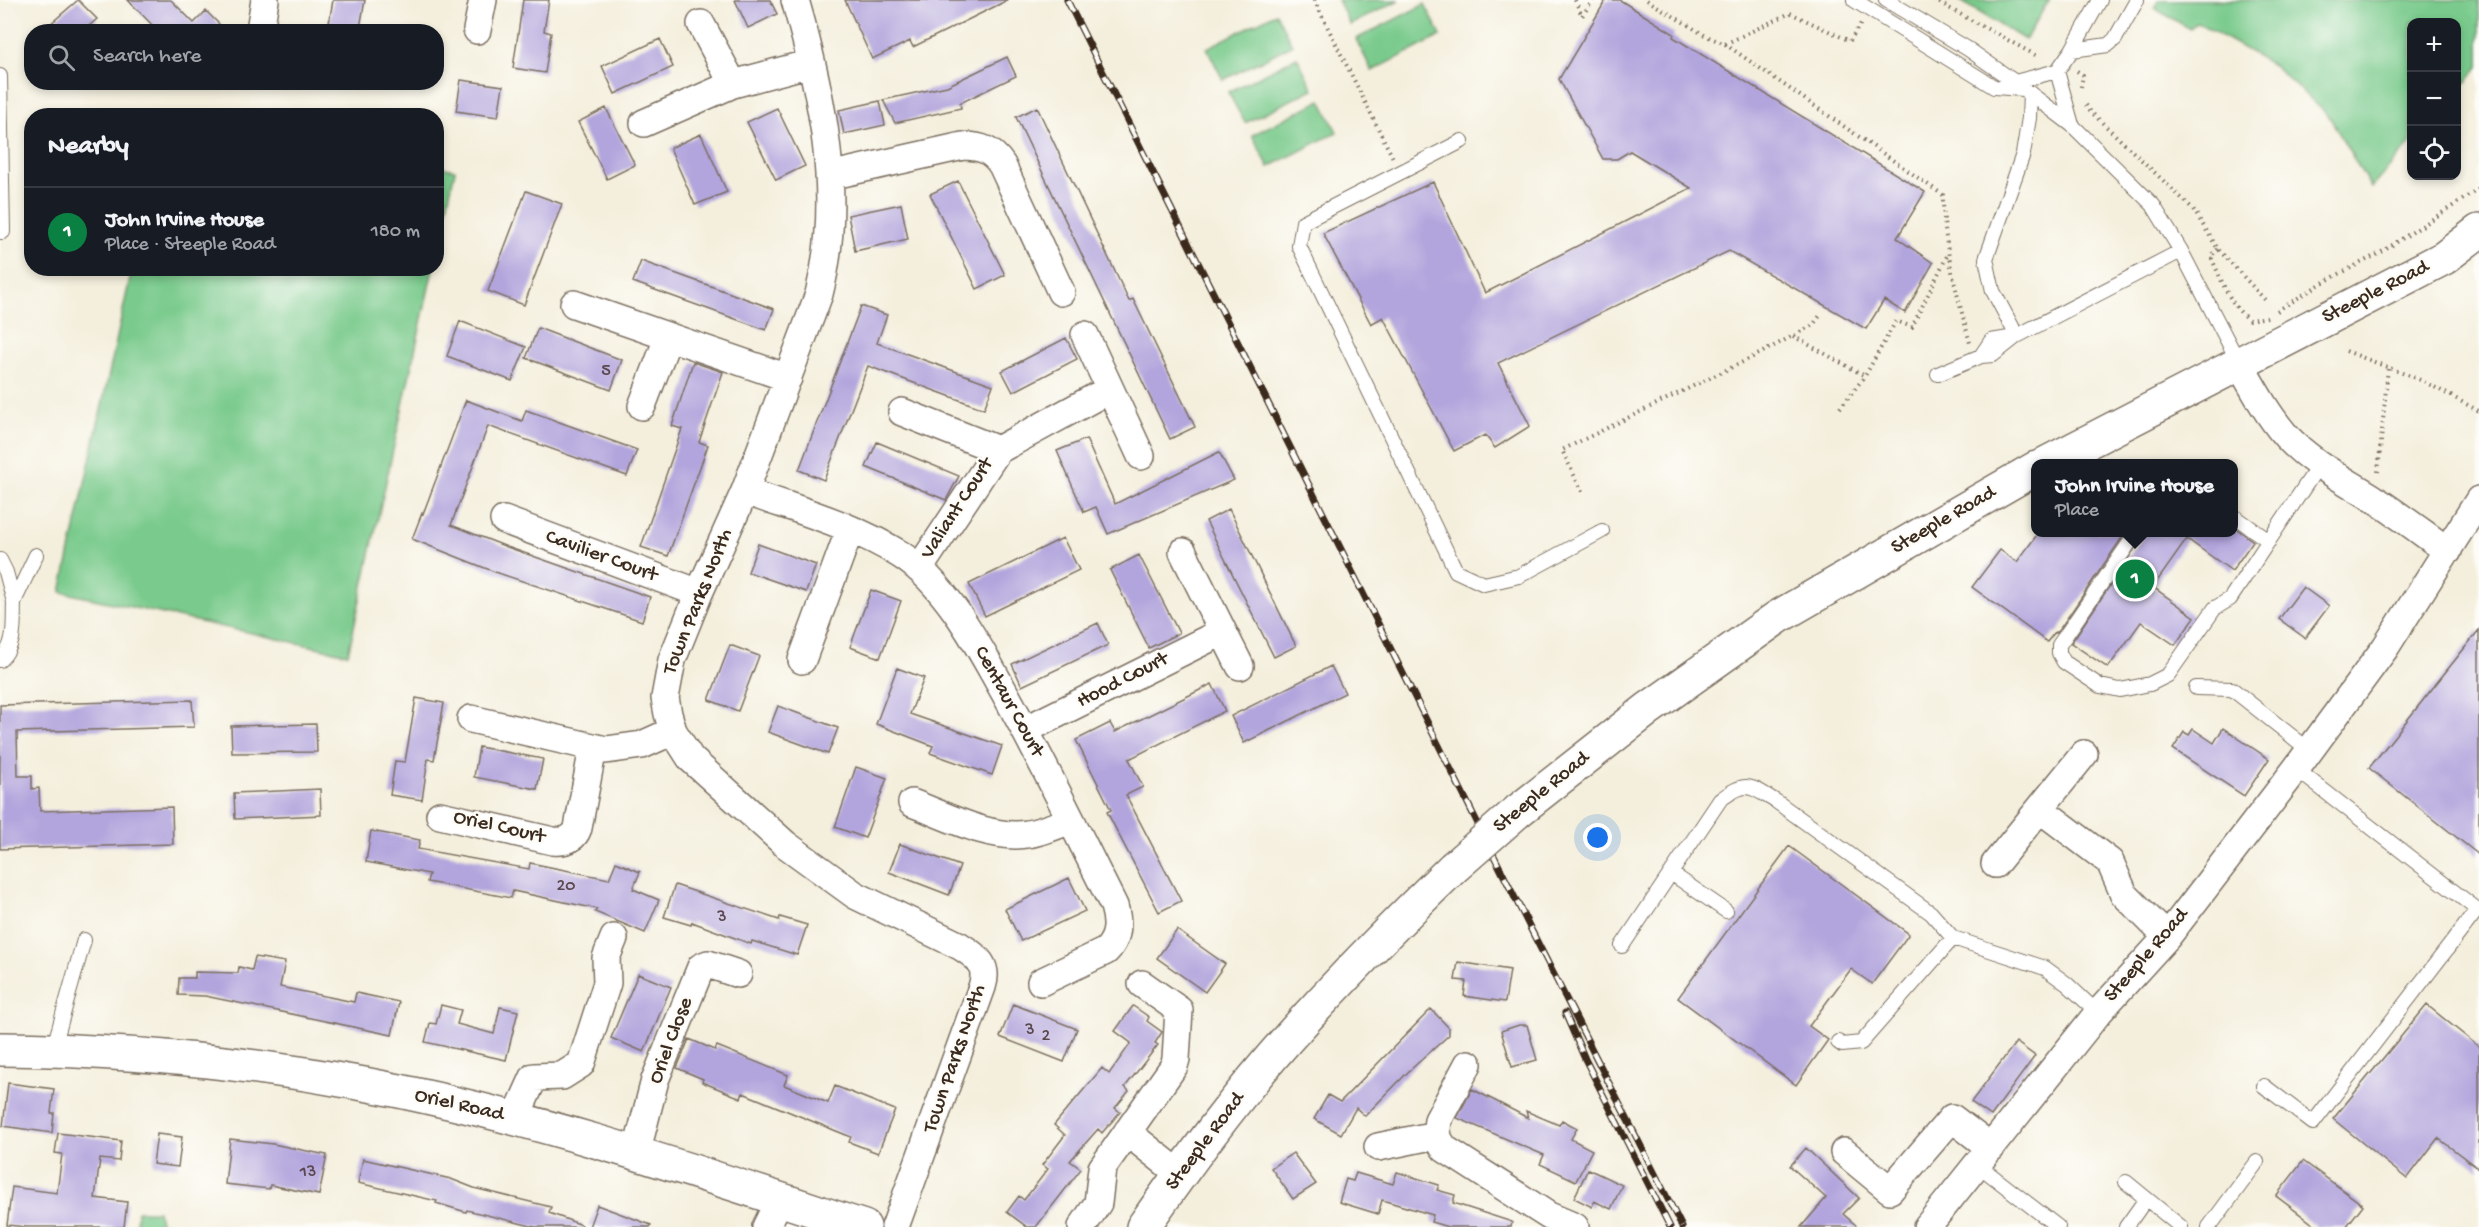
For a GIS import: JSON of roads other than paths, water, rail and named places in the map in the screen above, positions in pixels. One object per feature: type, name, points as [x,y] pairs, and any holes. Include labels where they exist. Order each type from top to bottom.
[{"type":"street","points":[[477,30],[483,0]]},
{"type":"street","name":"Town Parks North","points":[[795,0],[824,128],[829,176],[829,242],[826,269],[819,294],[746,490],[699,593],[668,677],[665,698],[673,731],[691,759],[711,780],[784,844],[855,895],[960,946],[973,954],[984,967],[985,979],[895,1227]]},
{"type":"street","points":[[701,24],[733,84]]},
{"type":"street","points":[[644,123],[733,84],[811,63]]},
{"type":"street","points":[[829,176],[963,146],[977,146],[988,150],[1002,165],[1061,292]]},
{"type":"street","name":"Steeple Road","points":[[2055,459],[2444,258],[2479,231]]},
{"type":"street","points":[[574,304],[788,378]]},
{"type":"street","points":[[1085,335],[1141,456]]},
{"type":"street","points":[[642,406],[668,338]]},
{"type":"street","points":[[2239,363],[2262,404],[2286,436],[2319,465],[2448,550]]},
{"type":"street","name":"Valiant Court","points":[[919,569],[998,450],[1110,389]]},
{"type":"street","name":"Valiant Court","points":[[902,412],[998,450]]},
{"type":"street","name":"Steeple Road","points":[[1143,1227],[1236,1101],[1290,1036],[1376,943],[1453,868],[1518,811],[1648,709],[1778,617],[2031,471]]},
{"type":"street","name":"Centaur Court","points":[[746,490],[850,529],[901,555],[919,569],[940,593],[974,640],[1025,730],[1114,906],[1118,919],[1113,944],[1106,951],[1041,982]]},
{"type":"street","name":"Steeple Road","points":[[1927,1227],[2098,1013],[2167,937],[2302,760],[2385,648],[2479,500]]},
{"type":"street","name":"Cavilier Court","points":[[504,520],[699,593]]},
{"type":"street","points":[[801,660],[850,529]]},
{"type":"street","points":[[1183,552],[1240,666]]},
{"type":"street","name":"Hood Court","points":[[1025,730],[1222,632]]},
{"type":"street","points":[[471,719],[593,748],[631,748],[673,731]]},
{"type":"street","name":"Oriel Court","points":[[440,815],[553,841],[567,840],[575,835],[578,828],[593,748]]},
{"type":"street","points":[[1995,864],[2084,754]]},
{"type":"street","points":[[912,803],[984,830],[1006,835],[1028,834],[1071,820]]},
{"type":"street","points":[[2040,809],[2110,862],[2124,894],[2167,937]]},
{"type":"street","points":[[515,1119],[534,1077],[562,1076],[581,1064],[608,982],[606,958],[614,938]]},
{"type":"street","name":"Oriel Close","points":[[636,1154],[655,1080],[701,967],[708,964],[738,974]]},
{"type":"street","points":[[1082,1227],[1098,1203],[1102,1168],[1176,1059],[1179,1010],[1142,984]]},
{"type":"street","name":"Oriel Road","points":[[0,1035],[46,1049]]},
{"type":"street","name":"Oriel Road","points":[[0,1049],[46,1049],[227,1063],[364,1084],[515,1119],[636,1154],[773,1213],[864,1227]]},
{"type":"street","points":[[1468,1065],[1438,1120],[1436,1135],[1445,1149],[1549,1216],[1575,1227]]},
{"type":"street","points":[[1844,1152],[1890,1190],[1952,1118],[1985,1156]]},
{"type":"street","points":[[1127,1132],[1180,1174]]},
{"type":"street","points":[[1378,1147],[1436,1135]]},
{"type":"lane","points":[[1854,0],[1994,87],[2023,88],[2057,71],[2072,50],[2100,0]]},
{"type":"lane","points":[[1886,0],[1968,49],[2072,125],[2153,205],[2181,251],[2239,363]]},
{"type":"lane","points":[[2072,50],[2108,45],[2115,39],[2137,0]]},
{"type":"lane","points":[[2057,71],[2072,125]]},
{"type":"lane","points":[[0,76],[3,232],[0,232]]},
{"type":"lane","points":[[2017,336],[1993,291],[1986,259],[2023,154],[2030,118],[2023,88]]},
{"type":"lane","points":[[1462,141],[1303,222],[1299,246],[1456,571],[1484,584],[1520,576],[1602,531]]},
{"type":"lane","points":[[1938,374],[1978,357],[1991,341],[2017,336],[2181,251]]},
{"type":"lane","points":[[2134,537],[2059,645],[2059,653],[2064,662],[2100,686],[2120,690],[2150,684],[2168,675],[2215,608],[2230,599],[2319,465]]},
{"type":"lane","points":[[2238,519],[2269,541]]},
{"type":"lane","points":[[14,603],[36,555]]},
{"type":"lane","points":[[0,560],[6,572],[14,603],[12,640],[7,653],[0,660]]},
{"type":"lane","points":[[2196,688],[2232,689],[2302,760],[2478,910],[2313,1124],[2264,1086]]},
{"type":"lane","points":[[1622,946],[1720,800],[1738,787],[1752,787],[1777,802],[1931,913],[1953,938],[2045,968],[2067,984],[2098,1013]]},
{"type":"lane","points":[[1671,873],[1726,911]]},
{"type":"lane","points":[[1838,1041],[1842,1045],[1861,1043],[1953,938]]},
{"type":"lane","points":[[46,1049],[84,940]]},
{"type":"lane","points":[[1985,1156],[2058,1227]]},
{"type":"lane","points":[[2209,1227],[2257,1162]]},
{"type":"lane","points":[[2126,1182],[2181,1227]]},
{"type":"lane","points":[[2126,1227],[2146,1199]]},
{"type":"railway","points":[[1067,0],[1516,900],[1682,1227]]},
{"type":"railway","points":[[1565,1013],[1585,1059],[1670,1227]]},
{"type":"place","name":"John Irvine House","points":[[2135,579]]}]
